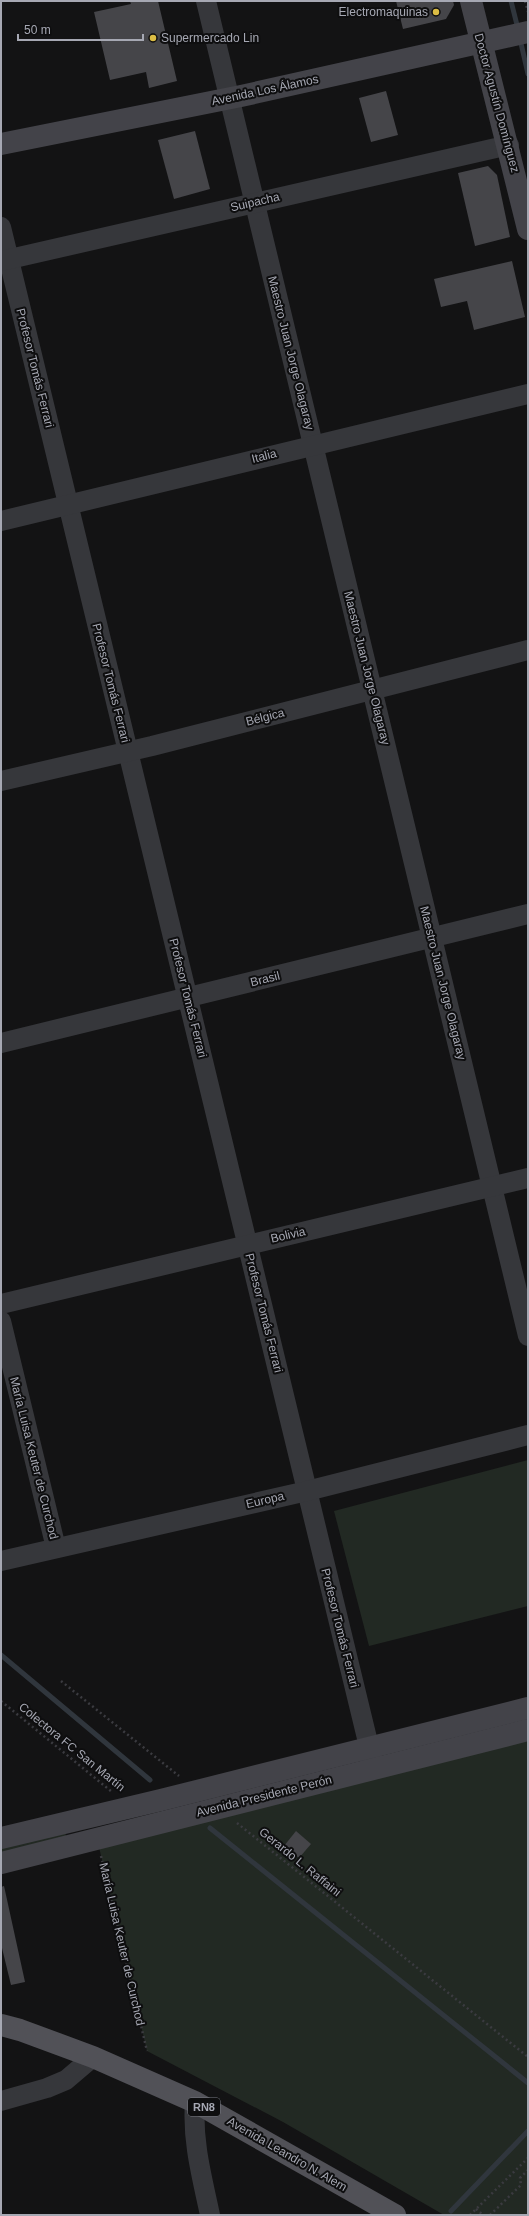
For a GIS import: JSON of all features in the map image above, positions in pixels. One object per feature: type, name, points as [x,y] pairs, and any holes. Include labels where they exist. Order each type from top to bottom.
[{"type":"main road","name":"Doctor Agustín Domínguez","points":[[471,1],[480,43],[509,145],[528,229]]},
{"type":"main road","name":"Avenida Los Álamos","points":[[1,144],[229,98],[528,32]]},
{"type":"main road","name":"Avenida Presidente Perón","points":[[1,1863],[218,1808],[528,1708]]},
{"type":"main road","name":"Avenida Presidente Perón","points":[[1,1838],[198,1791],[528,1730]]},
{"type":"main road","points":[[92,1817],[97,1838]]},
{"type":"main road","name":"Avenida Leandro N. Alem","points":[[1,2025],[20,2030],[93,2057],[195,2102],[395,2215]]},
{"type":"street","name":"Maestro Juan Jorge Olagaray","points":[[206,1],[528,1336]]},
{"type":"street","name":"Suipacha","points":[[5,261],[254,202],[509,145]]},
{"type":"street","name":"Profesor Tomás Ferrari","points":[[1,227],[5,261],[68,504],[372,1759]]},
{"type":"street","name":"Italia","points":[[1,520],[313,444],[528,394]]},
{"type":"street","name":"Bélgica","points":[[1,781],[528,650]]},
{"type":"street","name":"Brasil","points":[[1,1043],[188,998],[432,936],[528,914]]},
{"type":"street","name":"Bolivia","points":[[1,1304],[528,1178]]},
{"type":"street","name":"María Luisa Keuter de Curchod","points":[[1,1321],[56,1548]]},
{"type":"street","name":"Europa","points":[[1,1560],[307,1491],[528,1435]]},
{"type":"street","points":[[1,2101],[47,2088],[66,2080],[93,2057]]},
{"type":"street","points":[[195,2102],[195,2144],[210,2215]]},
{"type":"path","points":[[526,1],[528,12]]},
{"type":"path","points":[[61,1681],[198,1791]]},
{"type":"path","name":"Colectora FC San Martín","points":[[1,1700],[131,1807]]},
{"type":"path","name":"Gerardo L. Raffaini","points":[[218,1808],[528,2057]]},
{"type":"path","name":"María Luisa Keuter de Curchod","points":[[97,1838],[147,2051]]},
{"type":"path","points":[[470,2215],[528,2158]]},
{"type":"path","points":[[490,2215],[521,2185],[520,2178],[528,2170]]},
{"type":"path","points":[[476,2209],[483,2215]]},
{"type":"shaded area","points":[[528,1460],[528,1606],[369,1646],[334,1511]]},
{"type":"shaded area","points":[[528,1739],[528,2215],[444,2215],[283,2122],[147,2051],[99,1847]]},
{"type":"shaded area","points":[[65,1832],[67,1839],[1,1854],[1,1847]]},
{"type":"building","points":[[130,1],[158,1],[177,81],[149,88],[146,72],[110,80],[94,12],[131,4]]},
{"type":"building","points":[[396,1],[453,1],[454,5],[446,19],[403,29]]},
{"type":"building","points":[[386,91],[398,135],[371,142],[359,98]]},
{"type":"building","points":[[195,131],[210,189],[174,199],[158,140]]},
{"type":"building","points":[[488,166],[497,175],[510,237],[475,246],[458,173]]},
{"type":"building","points":[[512,261],[525,317],[474,330],[467,301],[441,307],[434,279]]},
{"type":"building","points":[[296,1831],[311,1844],[299,1858],[284,1846]]},
{"type":"building","points":[[4,1886],[25,1982],[11,1985],[1,1944],[1,1887]]},
{"type":"waterway","points":[[511,1],[518,29]]},
{"type":"waterway","points":[[520,39],[528,74]]},
{"type":"waterway","points":[[1,1655],[150,1780]]},
{"type":"waterway","points":[[210,1828],[528,2083]]},
{"type":"waterway","points":[[451,2211],[528,2131]]},
{"type":"place","name":"Electromaquinas","points":[[436,12]]},
{"type":"place","name":"Supermercado Lin","points":[[153,38]]}]
